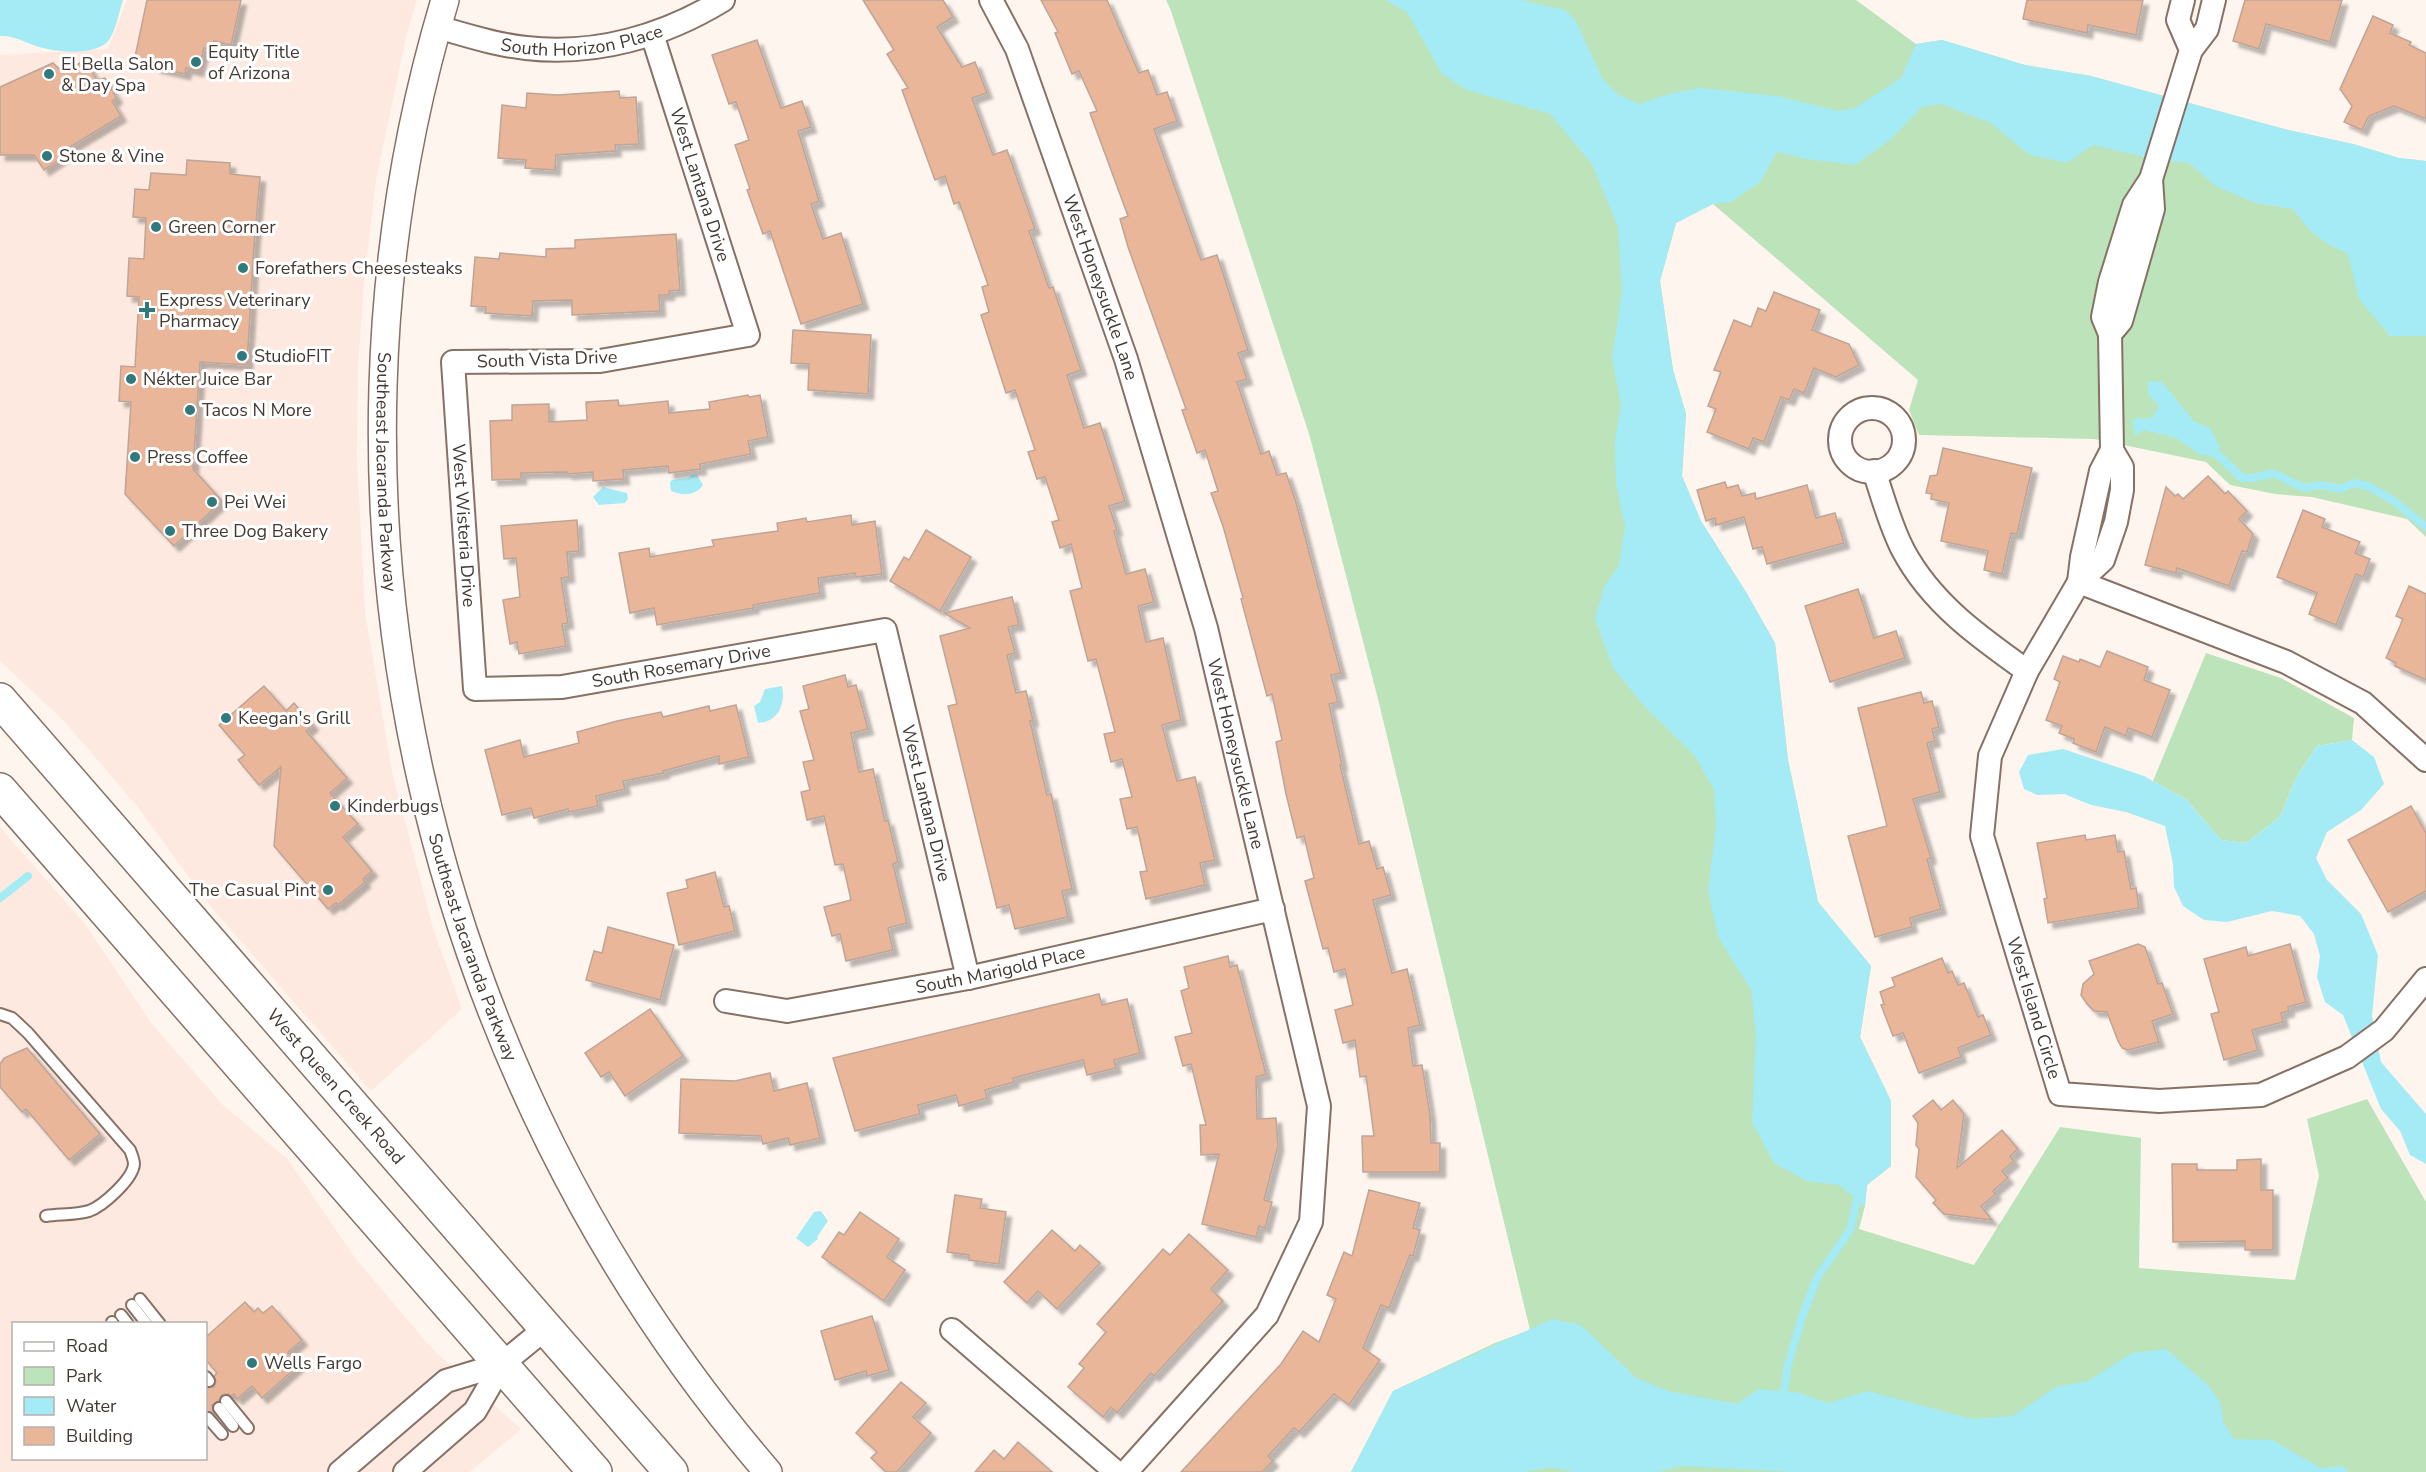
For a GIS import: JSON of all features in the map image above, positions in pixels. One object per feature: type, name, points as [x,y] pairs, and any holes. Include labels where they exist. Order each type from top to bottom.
[{"type":"main road","name":"West Queen Creek Road","points":[[0,700],[671,1472]]},
{"type":"main road","points":[[0,790],[595,1472]]},
{"type":"street","name":"Southeast Jacaranda Parkway","points":[[445,0],[411,135],[403,184],[389,284],[382,386],[384,506],[393,634],[431,825],[474,967],[516,1072],[559,1159],[611,1254],[662,1334],[714,1405],[768,1472]]},
{"type":"street","name":"South Horizon Place","points":[[437,27],[495,42],[551,50],[604,46],[652,34],[723,0]]},
{"type":"street","name":"West Honeysuckle Lane","points":[[991,0],[1017,49],[1126,359],[1206,628],[1319,1106],[1311,1222],[1267,1315],[1126,1472]]},
{"type":"street","points":[[2182,0],[2178,20],[2191,50]]},
{"type":"street","name":"West Island Circle","points":[[2214,0],[2207,29],[2191,50],[2177,93],[2151,179],[2153,209],[2121,321],[2110,334],[2112,450],[2101,471],[2082,557],[2079,582],[2027,671],[1990,756],[1982,836],[2060,1094],[2159,1101],[2261,1095],[2347,1057],[2384,1030],[2426,980]]},
{"type":"street","name":"West Lantana Drive","points":[[652,34],[748,335]]},
{"type":"street","name":"South Vista Drive","points":[[453,362],[600,361],[748,335]]},
{"type":"street","name":"West Wisteria Drive","points":[[453,362],[475,689]]},
{"type":"street","points":[[1874,471],[1888,514],[1903,549],[1925,584],[1975,635],[2027,671]]},
{"type":"street","points":[[2079,582],[2286,662],[2363,703],[2426,760]]},
{"type":"street","name":"West Lantana Drive","points":[[885,630],[968,978]]},
{"type":"street","name":"South Rosemary Drive","points":[[475,689],[562,687],[885,630]]},
{"type":"street","name":"South Marigold Place","points":[[726,1001],[787,1011],[968,978],[1273,909]]},
{"type":"street","points":[[405,1472],[475,1411],[502,1364],[546,1328]]},
{"type":"street","points":[[952,1330],[1116,1472]]},
{"type":"street","points":[[340,1472],[446,1381],[502,1364]]},
{"type":"lane","points":[[0,1014],[12,1018],[28,1033],[130,1150],[134,1162],[132,1172],[125,1183],[89,1211],[46,1216]]},
{"type":"lane","points":[[146,1322],[136,1302],[159,1322]]},
{"type":"lane","points":[[233,1426],[222,1405],[248,1428]]},
{"type":"lane","points":[[208,1418],[222,1434]]},
{"type":"shaded area","points":[[127,0],[417,0],[407,33],[376,180],[365,273],[358,365],[357,457],[365,611],[392,772],[433,928],[462,1009],[371,1091],[212,908],[136,805],[65,722],[0,661],[0,55],[108,49]]},
{"type":"shaded area","points":[[0,827],[85,924],[152,1024],[223,1105],[288,1159],[355,1258],[435,1352],[521,1429],[470,1472],[0,1472]]},
{"type":"green space","points":[[1166,0],[1856,0],[1916,44],[1942,40],[2025,65],[2091,76],[2284,129],[2353,144],[2399,158],[2426,161],[2426,537],[2407,519],[2312,497],[2275,494],[2230,485],[2206,462],[2094,439],[1919,435],[1909,410],[1918,380],[1713,204],[1676,223],[1660,281],[1673,370],[1686,414],[1682,476],[1701,521],[1775,643],[1788,760],[1818,902],[1871,966],[1860,1037],[1891,1101],[1891,1166],[1867,1185],[1859,1229],[1974,1265],[2060,1127],[2141,1138],[2139,1268],[2295,1280],[2319,1176],[2307,1119],[2367,1099],[2426,1202],[2426,1472],[1351,1472],[1393,1391],[1495,1343],[1530,1330],[1378,699],[1310,437]]},
{"type":"green space","points":[[2206,653],[2281,678],[2354,718],[2352,740],[2317,746],[2297,776],[2280,817],[2246,843],[2221,840],[2187,800],[2153,781]]},
{"type":"water","points":[[0,0],[123,0],[109,40],[94,49],[74,52],[43,48],[14,38],[0,36]]},
{"type":"water","points":[[1385,0],[1520,0],[1565,10],[1576,21],[1602,78],[1617,94],[1639,104],[1669,94],[1700,88],[1777,96],[1839,111],[1855,108],[1901,78],[1916,44],[1942,40],[2025,65],[2091,76],[2284,129],[2353,144],[2399,158],[2426,161],[2426,336],[2390,336],[2359,299],[2348,254],[2317,236],[2293,209],[2256,203],[2217,187],[2189,163],[2149,158],[2093,145],[2067,163],[2028,154],[1991,123],[1941,104],[1922,107],[1890,140],[1855,165],[1806,159],[1777,152],[1760,182],[1731,202],[1713,204],[1676,223],[1660,281],[1673,370],[1686,414],[1682,476],[1701,521],[1775,643],[1788,760],[1818,902],[1871,966],[1860,1037],[1891,1101],[1891,1166],[1867,1185],[1865,1206],[1839,1185],[1807,1181],[1774,1163],[1752,1122],[1756,1033],[1751,990],[1718,937],[1708,890],[1716,826],[1714,790],[1695,756],[1645,707],[1613,668],[1595,619],[1604,587],[1619,565],[1625,526],[1616,484],[1615,440],[1621,404],[1612,358],[1622,292],[1618,227],[1592,164],[1550,114],[1467,90],[1442,74],[1407,12]]},
{"type":"water","points":[[2161,381],[2194,421],[2210,428],[2220,447],[2214,457],[2199,454],[2176,438],[2144,430],[2135,436],[2132,419],[2152,418],[2159,406],[2148,394],[2148,382]]},
{"type":"water","points":[[697,475],[703,485],[700,489],[684,494],[671,491],[670,482],[672,480],[688,478]]},
{"type":"water","points":[[603,487],[627,493],[628,499],[625,503],[599,505],[593,497]]},
{"type":"water","points":[[782,686],[783,699],[779,711],[771,719],[758,723],[754,706],[760,702],[765,689]]},
{"type":"water","points":[[2352,740],[2374,757],[2384,784],[2361,810],[2327,832],[2316,858],[2327,880],[2361,914],[2378,955],[2372,1016],[2381,1062],[2426,1114],[2426,1164],[2410,1155],[2400,1131],[2381,1109],[2343,1015],[2325,1002],[2317,977],[2320,956],[2314,934],[2300,916],[2272,911],[2227,922],[2204,920],[2183,906],[2174,887],[2173,864],[2165,826],[2126,812],[2091,805],[2064,794],[2037,795],[2024,789],[2019,772],[2028,755],[2063,749],[2144,776],[2187,800],[2221,840],[2246,843],[2280,817],[2297,776],[2317,746]]},
{"type":"water","points":[[821,1211],[828,1221],[817,1237],[818,1239],[808,1247],[796,1238],[814,1212]]},
{"type":"water","points":[[1552,1319],[1581,1325],[1636,1378],[1669,1391],[1737,1404],[1759,1389],[1800,1393],[1828,1403],[1868,1391],[1972,1419],[2013,1416],[2056,1387],[2088,1381],[2132,1353],[2166,1349],[2208,1385],[2220,1402],[2224,1423],[2234,1439],[2272,1440],[2321,1468],[2343,1466],[2349,1472],[1795,1472],[1682,1466],[1656,1472],[1574,1472],[1550,1467],[1525,1472],[1351,1472],[1393,1391]]},
{"type":"building","points":[[147,0],[241,0],[231,45],[214,41],[212,50],[204,48],[198,71],[186,68],[185,74],[154,67],[155,62],[135,57]]},
{"type":"building","points":[[863,0],[943,0],[953,17],[937,27],[962,67],[975,62],[987,93],[972,98],[993,155],[1007,150],[1035,229],[1029,231],[1049,288],[1053,287],[1081,370],[1067,375],[1084,428],[1100,423],[1125,501],[1109,506],[1117,530],[1114,531],[1126,574],[1145,569],[1154,602],[1138,606],[1146,642],[1163,638],[1181,720],[1162,725],[1177,781],[1195,777],[1215,860],[1200,863],[1205,885],[1146,899],[1140,872],[1147,871],[1137,827],[1127,829],[1120,799],[1132,797],[1122,759],[1111,762],[1104,734],[1115,732],[1096,659],[1088,661],[1070,591],[1082,588],[1071,544],[1060,548],[1052,522],[1059,520],[1045,477],[1037,479],[1028,452],[1035,450],[1015,390],[1006,393],[981,315],[989,312],[982,287],[988,285],[959,202],[954,204],[945,176],[935,180],[902,90],[908,88],[887,54],[894,50]]},
{"type":"building","points":[[1041,0],[1107,0],[1139,73],[1148,70],[1157,95],[1167,92],[1177,121],[1154,129],[1201,260],[1217,255],[1248,350],[1238,353],[1247,379],[1237,382],[1261,454],[1269,451],[1277,475],[1286,473],[1296,502],[1341,673],[1331,675],[1338,702],[1329,704],[1342,765],[1340,765],[1359,844],[1369,841],[1377,869],[1383,867],[1391,895],[1373,900],[1392,973],[1407,969],[1420,1025],[1408,1028],[1413,1066],[1422,1065],[1430,1115],[1431,1143],[1440,1143],[1440,1172],[1363,1172],[1362,1136],[1374,1136],[1366,1076],[1360,1077],[1355,1040],[1343,1043],[1335,1010],[1353,1005],[1345,969],[1334,972],[1328,948],[1323,949],[1305,881],[1314,878],[1304,836],[1297,838],[1286,794],[1276,742],[1282,740],[1272,694],[1267,696],[1241,599],[1243,598],[1223,526],[1211,493],[1218,491],[1205,450],[1197,453],[1182,410],[1186,409],[1128,247],[1120,219],[1128,216],[1090,113],[1097,111],[1079,71],[1072,74],[1055,33],[1058,32]]},
{"type":"building","points":[[2027,0],[2143,0],[2136,35],[2088,25],[2087,33],[2023,19]]},
{"type":"building","points":[[2245,0],[2342,0],[2330,42],[2266,24],[2259,49],[2233,41]]},
{"type":"building","points":[[2373,16],[2393,25],[2390,33],[2411,42],[2409,45],[2426,53],[2426,119],[2394,106],[2369,116],[2362,130],[2344,122],[2352,106],[2340,89]]},
{"type":"building","points":[[757,40],[781,108],[802,101],[811,127],[798,131],[819,201],[811,204],[823,239],[841,233],[863,304],[801,324],[770,231],[763,234],[747,190],[750,189],[735,145],[749,140],[736,102],[729,104],[712,55]]},
{"type":"building","points":[[85,60],[97,80],[105,78],[117,98],[112,101],[121,116],[68,148],[69,153],[44,170],[34,155],[0,155],[0,87],[53,63],[63,73]]},
{"type":"building","points":[[619,91],[620,98],[636,97],[639,144],[615,145],[616,151],[556,155],[555,170],[525,168],[526,160],[498,158],[502,105],[526,108],[527,93],[557,95]]},
{"type":"building","points":[[187,160],[230,163],[230,174],[260,177],[247,365],[200,362],[193,469],[222,501],[174,546],[125,494],[131,402],[119,401],[121,366],[135,367],[139,297],[127,296],[129,258],[144,259],[146,218],[133,217],[135,189],[149,190],[151,173],[186,175]]},
{"type":"building","points":[[676,234],[680,290],[669,291],[669,295],[659,295],[660,311],[572,315],[572,300],[533,301],[532,316],[485,313],[486,307],[471,306],[475,257],[499,259],[500,253],[546,257],[546,249],[575,248],[575,240]]},
{"type":"building","points":[[1774,292],[1820,310],[1812,330],[1849,344],[1859,365],[1836,377],[1814,368],[1804,393],[1794,389],[1789,400],[1781,397],[1764,442],[1753,438],[1749,449],[1707,432],[1716,409],[1708,406],[1721,372],[1714,370],[1734,320],[1751,327],[1758,308],[1766,311]]},
{"type":"building","points":[[793,330],[871,335],[868,394],[808,390],[809,364],[791,363]]},
{"type":"building","points":[[748,395],[749,397],[760,395],[768,437],[748,441],[751,454],[700,464],[701,469],[669,473],[668,466],[623,470],[624,479],[593,481],[593,472],[567,474],[567,472],[521,473],[521,479],[492,480],[490,421],[512,420],[512,405],[549,404],[549,422],[587,420],[586,402],[618,400],[619,406],[668,401],[669,413],[710,409],[709,402]]},
{"type":"building","points":[[1943,448],[2032,468],[2017,534],[2011,533],[2002,574],[1984,570],[1988,551],[1941,541],[1949,503],[1931,499],[1932,494],[1926,493],[1930,476],[1937,475]]},
{"type":"building","points":[[2208,476],[2225,494],[2228,491],[2247,511],[2239,519],[2253,534],[2247,552],[2242,551],[2229,586],[2177,568],[2176,573],[2145,565],[2166,487],[2175,496],[2178,494],[2183,499]]},
{"type":"building","points":[[1725,482],[1727,488],[1738,485],[1742,496],[1755,493],[1756,499],[1807,485],[1816,518],[1835,513],[1844,543],[1767,564],[1762,547],[1753,549],[1744,517],[1716,525],[1715,518],[1706,521],[1697,490]]},
{"type":"building","points":[[2303,510],[2325,519],[2322,527],[2360,542],[2355,553],[2370,559],[2363,577],[2356,574],[2336,625],[2309,614],[2317,593],[2277,577]]},
{"type":"building","points":[[851,515],[852,525],[875,521],[882,574],[856,577],[855,573],[818,578],[820,593],[753,605],[754,608],[657,625],[654,608],[630,613],[619,553],[649,548],[650,557],[714,546],[712,540],[778,531],[777,523],[806,518],[807,522]]},
{"type":"building","points":[[577,520],[579,551],[567,552],[569,577],[561,578],[568,623],[562,624],[566,646],[519,654],[517,642],[510,644],[503,600],[520,597],[516,558],[504,559],[501,526]]},
{"type":"building","points":[[926,530],[971,557],[940,611],[890,581],[904,557],[909,560]]},
{"type":"building","points":[[2409,586],[2426,594],[2426,680],[2395,666],[2396,663],[2386,658],[2403,619],[2396,616]]},
{"type":"building","points":[[1858,589],[1874,638],[1896,631],[1905,658],[1830,682],[1805,606]]},
{"type":"building","points":[[1012,597],[1019,625],[1008,627],[1015,653],[1007,655],[1016,693],[1026,691],[1033,721],[1030,721],[1047,795],[1051,794],[1072,889],[1062,891],[1068,917],[1015,929],[1009,905],[997,908],[948,706],[957,704],[940,636],[970,628],[944,613]]},
{"type":"building","points":[[2107,651],[2148,667],[2144,680],[2170,690],[2152,737],[2128,728],[2126,736],[2105,727],[2096,752],[2073,743],[2074,739],[2059,733],[2062,726],[2046,720],[2060,682],[2054,679],[2063,656],[2079,662],[2080,659],[2100,667]]},
{"type":"building","points":[[845,675],[848,687],[856,685],[868,729],[851,733],[859,772],[873,769],[885,821],[888,820],[898,862],[893,864],[907,923],[888,928],[893,950],[846,961],[840,934],[832,936],[824,907],[851,900],[843,864],[835,865],[824,816],[807,820],[801,792],[810,790],[803,762],[814,760],[800,711],[809,709],[803,686]]},
{"type":"building","points":[[264,686],[286,711],[294,703],[313,725],[306,731],[347,778],[330,793],[358,824],[343,837],[372,871],[363,879],[365,882],[338,905],[336,903],[328,909],[274,846],[281,767],[259,785],[238,760],[245,755],[219,725]]},
{"type":"building","points":[[1921,692],[1924,703],[1932,701],[1939,727],[1932,729],[1935,741],[1927,743],[1940,792],[1913,799],[1931,858],[1927,859],[1941,909],[1910,918],[1912,927],[1875,937],[1848,836],[1887,826],[1858,708]]},
{"type":"building","points":[[736,705],[749,757],[719,764],[719,756],[663,771],[664,773],[623,781],[625,789],[596,796],[598,806],[569,812],[568,809],[534,818],[531,808],[502,815],[485,750],[520,740],[524,757],[579,743],[577,732],[617,721],[661,712],[663,717],[709,706],[710,711]]},
{"type":"building","points":[[2411,806],[2426,833],[2426,891],[2388,912],[2348,840]]},
{"type":"building","points":[[2085,835],[2086,840],[2115,835],[2118,852],[2124,851],[2131,889],[2136,888],[2139,908],[2048,923],[2044,899],[2047,898],[2037,843]]},
{"type":"building","points":[[715,872],[724,907],[729,906],[735,931],[679,945],[667,893],[688,888],[686,880]]},
{"type":"building","points":[[608,927],[674,945],[660,1000],[586,980],[594,951],[602,953]]},
{"type":"building","points":[[2138,944],[2145,947],[2158,984],[2162,983],[2173,1014],[2152,1021],[2159,1042],[2128,1050],[2122,1048],[2118,1041],[2107,1012],[2094,1011],[2081,995],[2083,984],[2094,974],[2089,961]]},
{"type":"building","points":[[2290,944],[2306,1002],[2288,1007],[2289,1011],[2281,1013],[2283,1022],[2252,1030],[2258,1050],[2224,1060],[2211,1014],[2219,1012],[2204,959],[2246,947],[2248,956]]},
{"type":"building","points":[[1228,956],[1230,967],[1237,965],[1266,1074],[1256,1077],[1257,1119],[1276,1118],[1278,1146],[1264,1200],[1272,1202],[1265,1228],[1259,1226],[1256,1237],[1202,1224],[1219,1154],[1201,1155],[1200,1125],[1206,1125],[1191,1064],[1183,1066],[1175,1037],[1192,1033],[1181,991],[1189,988],[1184,967]]},
{"type":"building","points":[[1942,958],[1948,973],[1952,971],[1958,985],[1964,983],[1978,1017],[1983,1015],[1991,1035],[1958,1048],[1961,1057],[1919,1073],[1903,1033],[1893,1036],[1881,1005],[1884,1004],[1880,992],[1895,986],[1892,978]]},
{"type":"building","points":[[1099,994],[1102,1005],[1127,999],[1140,1053],[1114,1060],[1116,1068],[1087,1075],[1083,1060],[1013,1078],[1014,1082],[985,1090],[987,1098],[959,1106],[956,1095],[918,1105],[920,1114],[855,1131],[833,1058]]},
{"type":"building","points":[[650,1009],[683,1056],[625,1096],[609,1072],[601,1077],[585,1053]]},
{"type":"building","points":[[27,1048],[100,1134],[69,1160],[26,1109],[22,1112],[0,1087],[0,1064],[4,1058]]},
{"type":"building","points":[[770,1073],[774,1091],[807,1083],[820,1138],[790,1145],[788,1138],[763,1144],[761,1136],[679,1133],[681,1079],[735,1081]]},
{"type":"building","points":[[1933,1100],[1941,1110],[1953,1100],[1964,1114],[1957,1168],[2002,1130],[2018,1149],[2010,1156],[2014,1161],[2002,1171],[2008,1178],[1993,1191],[1996,1194],[1981,1206],[1992,1220],[1944,1214],[1933,1203],[1936,1200],[1916,1177],[1919,1149],[1916,1145],[1918,1123],[1913,1116]]},
{"type":"building","points":[[2261,1159],[2261,1190],[2273,1190],[2273,1250],[2245,1250],[2245,1241],[2173,1242],[2172,1164],[2197,1164],[2197,1170],[2237,1170],[2237,1160]]},
{"type":"building","points":[[1369,1190],[1420,1203],[1413,1228],[1420,1230],[1413,1256],[1410,1255],[1389,1308],[1381,1305],[1363,1348],[1380,1360],[1349,1405],[1334,1394],[1299,1432],[1294,1428],[1268,1456],[1273,1461],[1262,1472],[1181,1472],[1281,1364],[1303,1331],[1319,1342],[1336,1299],[1327,1295],[1344,1252],[1352,1256]]},
{"type":"building","points":[[955,1195],[982,1199],[980,1208],[1006,1212],[999,1264],[969,1260],[969,1255],[947,1252]]},
{"type":"building","points":[[860,1212],[899,1239],[887,1257],[905,1270],[884,1301],[822,1257],[839,1232],[844,1235]]},
{"type":"building","points":[[1052,1230],[1075,1251],[1080,1245],[1100,1263],[1057,1309],[1038,1291],[1027,1303],[1004,1282]]},
{"type":"building","points":[[1189,1234],[1228,1270],[1211,1289],[1223,1301],[1154,1376],[1151,1373],[1117,1413],[1111,1407],[1103,1417],[1068,1387],[1084,1368],[1079,1364],[1106,1332],[1097,1324],[1163,1249],[1170,1255]]},
{"type":"building","name":"Wells Fargo","points":[[245,1302],[254,1312],[258,1308],[263,1313],[272,1306],[302,1340],[288,1352],[299,1365],[262,1398],[252,1386],[237,1399],[234,1394],[232,1396],[222,1395],[219,1401],[212,1405],[213,1413],[207,1411],[207,1388],[214,1387],[216,1381],[214,1376],[217,1373],[207,1361],[207,1336]]},
{"type":"building","points":[[872,1316],[889,1370],[867,1376],[866,1371],[835,1380],[821,1331]]},
{"type":"building","points":[[901,1382],[926,1403],[913,1417],[931,1433],[897,1472],[886,1472],[871,1458],[877,1452],[856,1433]]},
{"type":"building","points":[[1018,1442],[1052,1472],[975,1472],[994,1450],[1004,1459]]},
{"type":"waterway","points":[[2216,453],[2242,478],[2273,473],[2304,488],[2321,485],[2340,489],[2354,483],[2368,486],[2394,501],[2426,527]]},
{"type":"waterway","points":[[0,898],[28,876]]},
{"type":"waterway","points":[[1784,1390],[1788,1365],[1801,1320],[1817,1278],[1850,1230],[1857,1200]]},
{"type":"place","name":"Equity Title of Arizona","points":[[196,62]]},
{"type":"place","name":"El Bella Salon & Day Spa","points":[[49,74]]},
{"type":"place","name":"Stone & Vine","points":[[47,156]]},
{"type":"place","name":"Green Corner","points":[[156,227]]},
{"type":"place","name":"Forefathers Cheesesteaks","points":[[243,268]]},
{"type":"place","name":"Express Veterinary Pharmacy","points":[[147,310]]},
{"type":"place","name":"StudioFIT","points":[[242,356]]},
{"type":"place","name":"Nékter Juice Bar","points":[[131,379]]},
{"type":"place","name":"Tacos N More","points":[[190,410]]},
{"type":"place","name":"Press Coffee","points":[[135,457]]},
{"type":"place","name":"Pei Wei","points":[[212,502]]},
{"type":"place","name":"Three Dog Bakery","points":[[170,531]]},
{"type":"place","name":"Keegan's Grill","points":[[226,718]]},
{"type":"place","name":"Kinderbugs","points":[[335,806]]},
{"type":"place","name":"The Casual Pint","points":[[328,890]]},
{"type":"place","name":"Wells Fargo","points":[[252,1363]]}]
